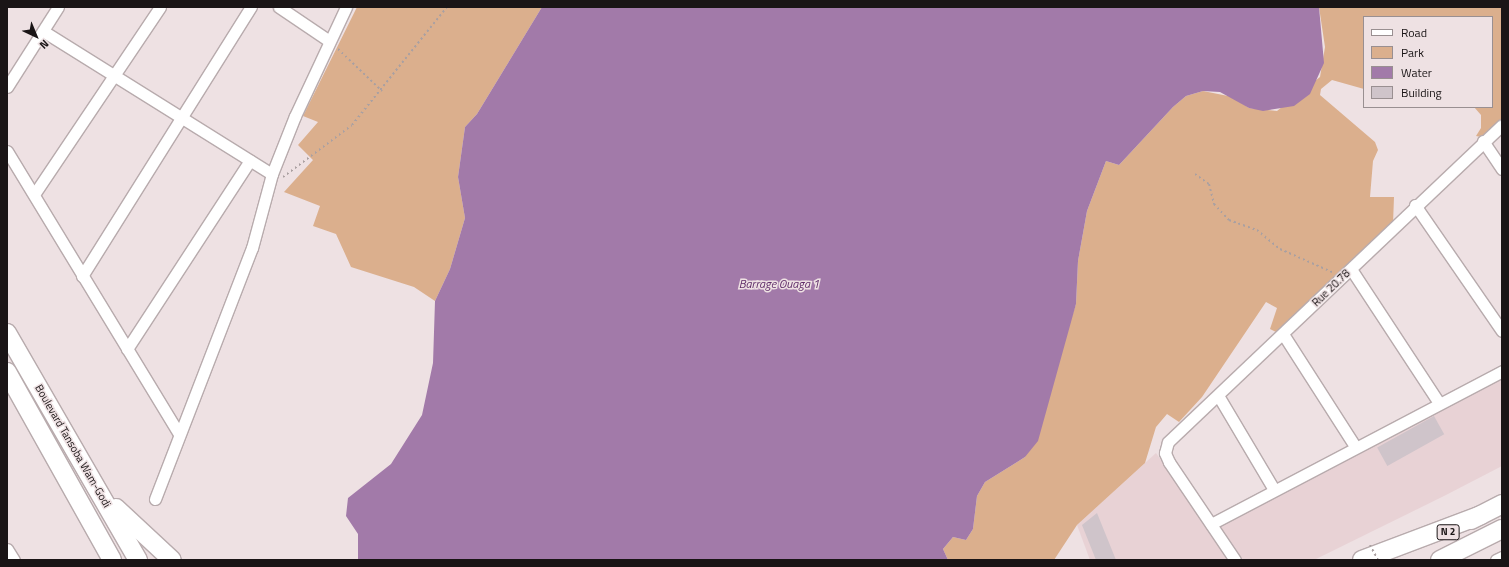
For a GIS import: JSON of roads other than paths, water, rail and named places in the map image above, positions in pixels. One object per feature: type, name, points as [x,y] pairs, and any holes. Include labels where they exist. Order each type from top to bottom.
[{"type":"main road","name":"Boulevard Tansoba Wam-Godi","points":[[7,332],[138,560]]},
{"type":"main road","name":"Boulevard Tansoba Wam-Godi","points":[[7,372],[112,560]]},
{"type":"main road","points":[[102,495],[172,560]]},
{"type":"main road","name":"N 2","points":[[1394,560],[1502,504]]},
{"type":"main road","points":[[1366,552],[1481,515]]},
{"type":"main road","name":"N 2","points":[[1440,560],[1502,529]]},
{"type":"street","points":[[7,87],[58,7]]},
{"type":"street","points":[[35,193],[160,7]]},
{"type":"street","points":[[82,276],[251,7]]},
{"type":"street","points":[[280,7],[328,40]]},
{"type":"street","points":[[155,499],[178,432],[252,248],[272,174],[328,40],[346,7]]},
{"type":"street","points":[[43,31],[272,174]]},
{"type":"street","name":"Rue 20.78","points":[[1211,524],[1165,453],[1168,442],[1219,397],[1415,205],[1502,125]]},
{"type":"street","points":[[1483,141],[1502,169]]},
{"type":"street","points":[[7,151],[35,193],[82,276],[178,432]]},
{"type":"street","points":[[127,349],[250,160]]},
{"type":"street","points":[[1415,205],[1502,331]]},
{"type":"street","points":[[1347,273],[1439,403]]},
{"type":"street","points":[[1283,334],[1356,446]]},
{"type":"street","points":[[1235,560],[1211,524],[1273,488],[1502,371]]},
{"type":"street","points":[[1219,397],[1273,488]]},
{"type":"street","points":[[7,549],[14,560]]},
{"type":"street","points":[[1496,560],[1502,557]]},
{"type":"water","name":"Barrage Ouaga 1","points":[[542,7],[1319,7],[1324,63],[1310,94],[1294,106],[1263,111],[1249,108],[1220,92],[1203,91],[1186,96],[1173,107],[1119,165],[1106,161],[1087,211],[1078,261],[1076,304],[1038,441],[1025,457],[985,482],[977,496],[973,529],[966,540],[953,537],[943,549],[948,560],[358,560],[358,534],[346,516],[348,498],[391,464],[422,415],[433,363],[435,301],[450,269],[465,218],[458,177],[465,127],[477,114]]}]
